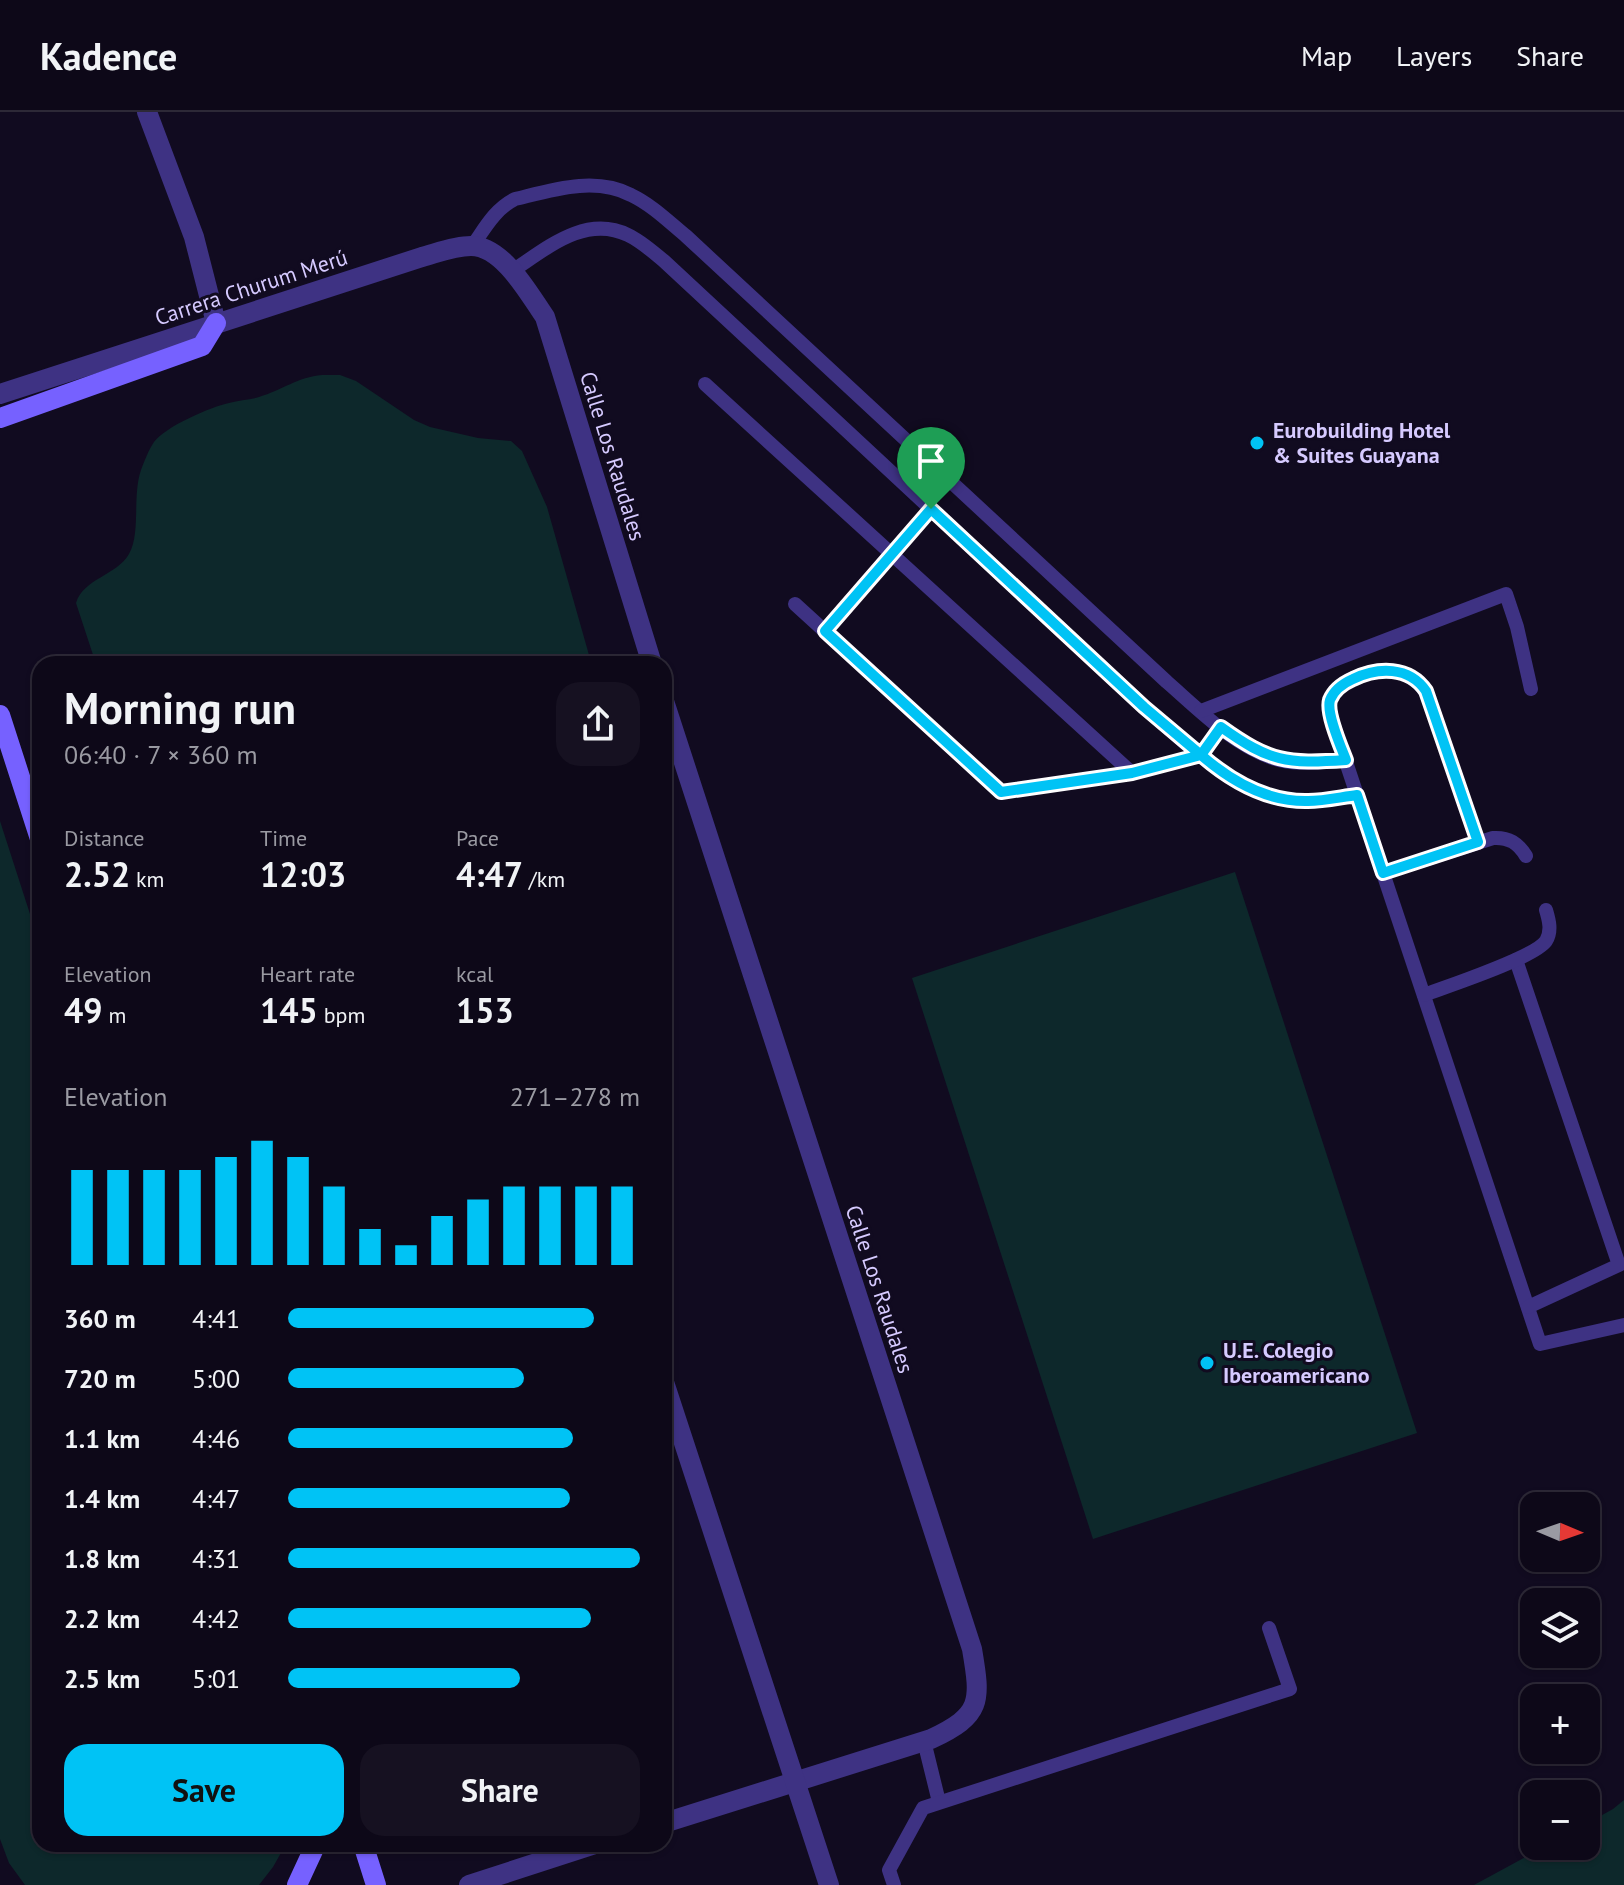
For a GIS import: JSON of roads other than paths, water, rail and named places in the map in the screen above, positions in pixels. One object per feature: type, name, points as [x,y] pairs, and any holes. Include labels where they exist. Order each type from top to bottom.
[{"type":"main road","points":[[0,418],[202,346],[216,323]]},
{"type":"main road","points":[[0,715],[32,814]]},
{"type":"main road","points":[[297,1885],[312,1852]]},
{"type":"main road","points":[[366,1852],[376,1885]]},
{"type":"street","points":[[147,112],[194,237],[216,323]]},
{"type":"street","points":[[473,245],[488,249],[512,271]]},
{"type":"street","name":"Carrera Churum Merú","points":[[0,394],[422,257],[473,245]]},
{"type":"street","name":"Calle Los Raudales","points":[[512,271],[545,317],[650,656]]},
{"type":"street","name":"Calle Los Raudales","points":[[672,726],[972,1649],[977,1678],[977,1702],[965,1720],[948,1731],[672,1821]]},
{"type":"street","points":[[672,1406],[829,1885]]},
{"type":"street","points":[[469,1885],[570,1852]]},
{"type":"lane","points":[[473,245],[494,216],[515,199],[554,190],[594,186],[630,194],[646,203],[686,236],[1167,682],[1221,727],[1243,743],[1271,757],[1302,763],[1346,760]]},
{"type":"lane","points":[[512,271],[576,232],[604,229],[629,235],[664,261],[1144,707],[1201,755],[1251,790],[1282,799],[1309,801],[1357,795]]},
{"type":"lane","points":[[705,384],[1132,773]]},
{"type":"lane","points":[[825,631],[931,509]]},
{"type":"lane","points":[[1201,711],[1506,594],[1531,689]]},
{"type":"lane","points":[[795,604],[1001,792],[1132,773],[1201,755],[1221,727]]},
{"type":"lane","points":[[1478,842],[1423,686],[1394,671],[1371,671],[1337,689],[1329,706],[1540,1344],[1624,1325]]},
{"type":"lane","points":[[1383,873],[1493,838],[1506,838],[1520,847],[1526,856]]},
{"type":"lane","points":[[1424,995],[1536,950],[1547,939],[1550,924],[1546,910]]},
{"type":"lane","points":[[1516,960],[1619,1265],[1528,1307]]},
{"type":"lane","points":[[894,1885],[889,1870],[923,1808],[1290,1689],[1269,1628]]},
{"type":"lane","points":[[924,1741],[939,1802]]},
{"type":"place","name":"Eurobuilding Hotel & Suites Guayana","points":[[1257,443]]},
{"type":"place","name":"U.E. Colegio Iberoamericano","points":[[1207,1363]]}]
